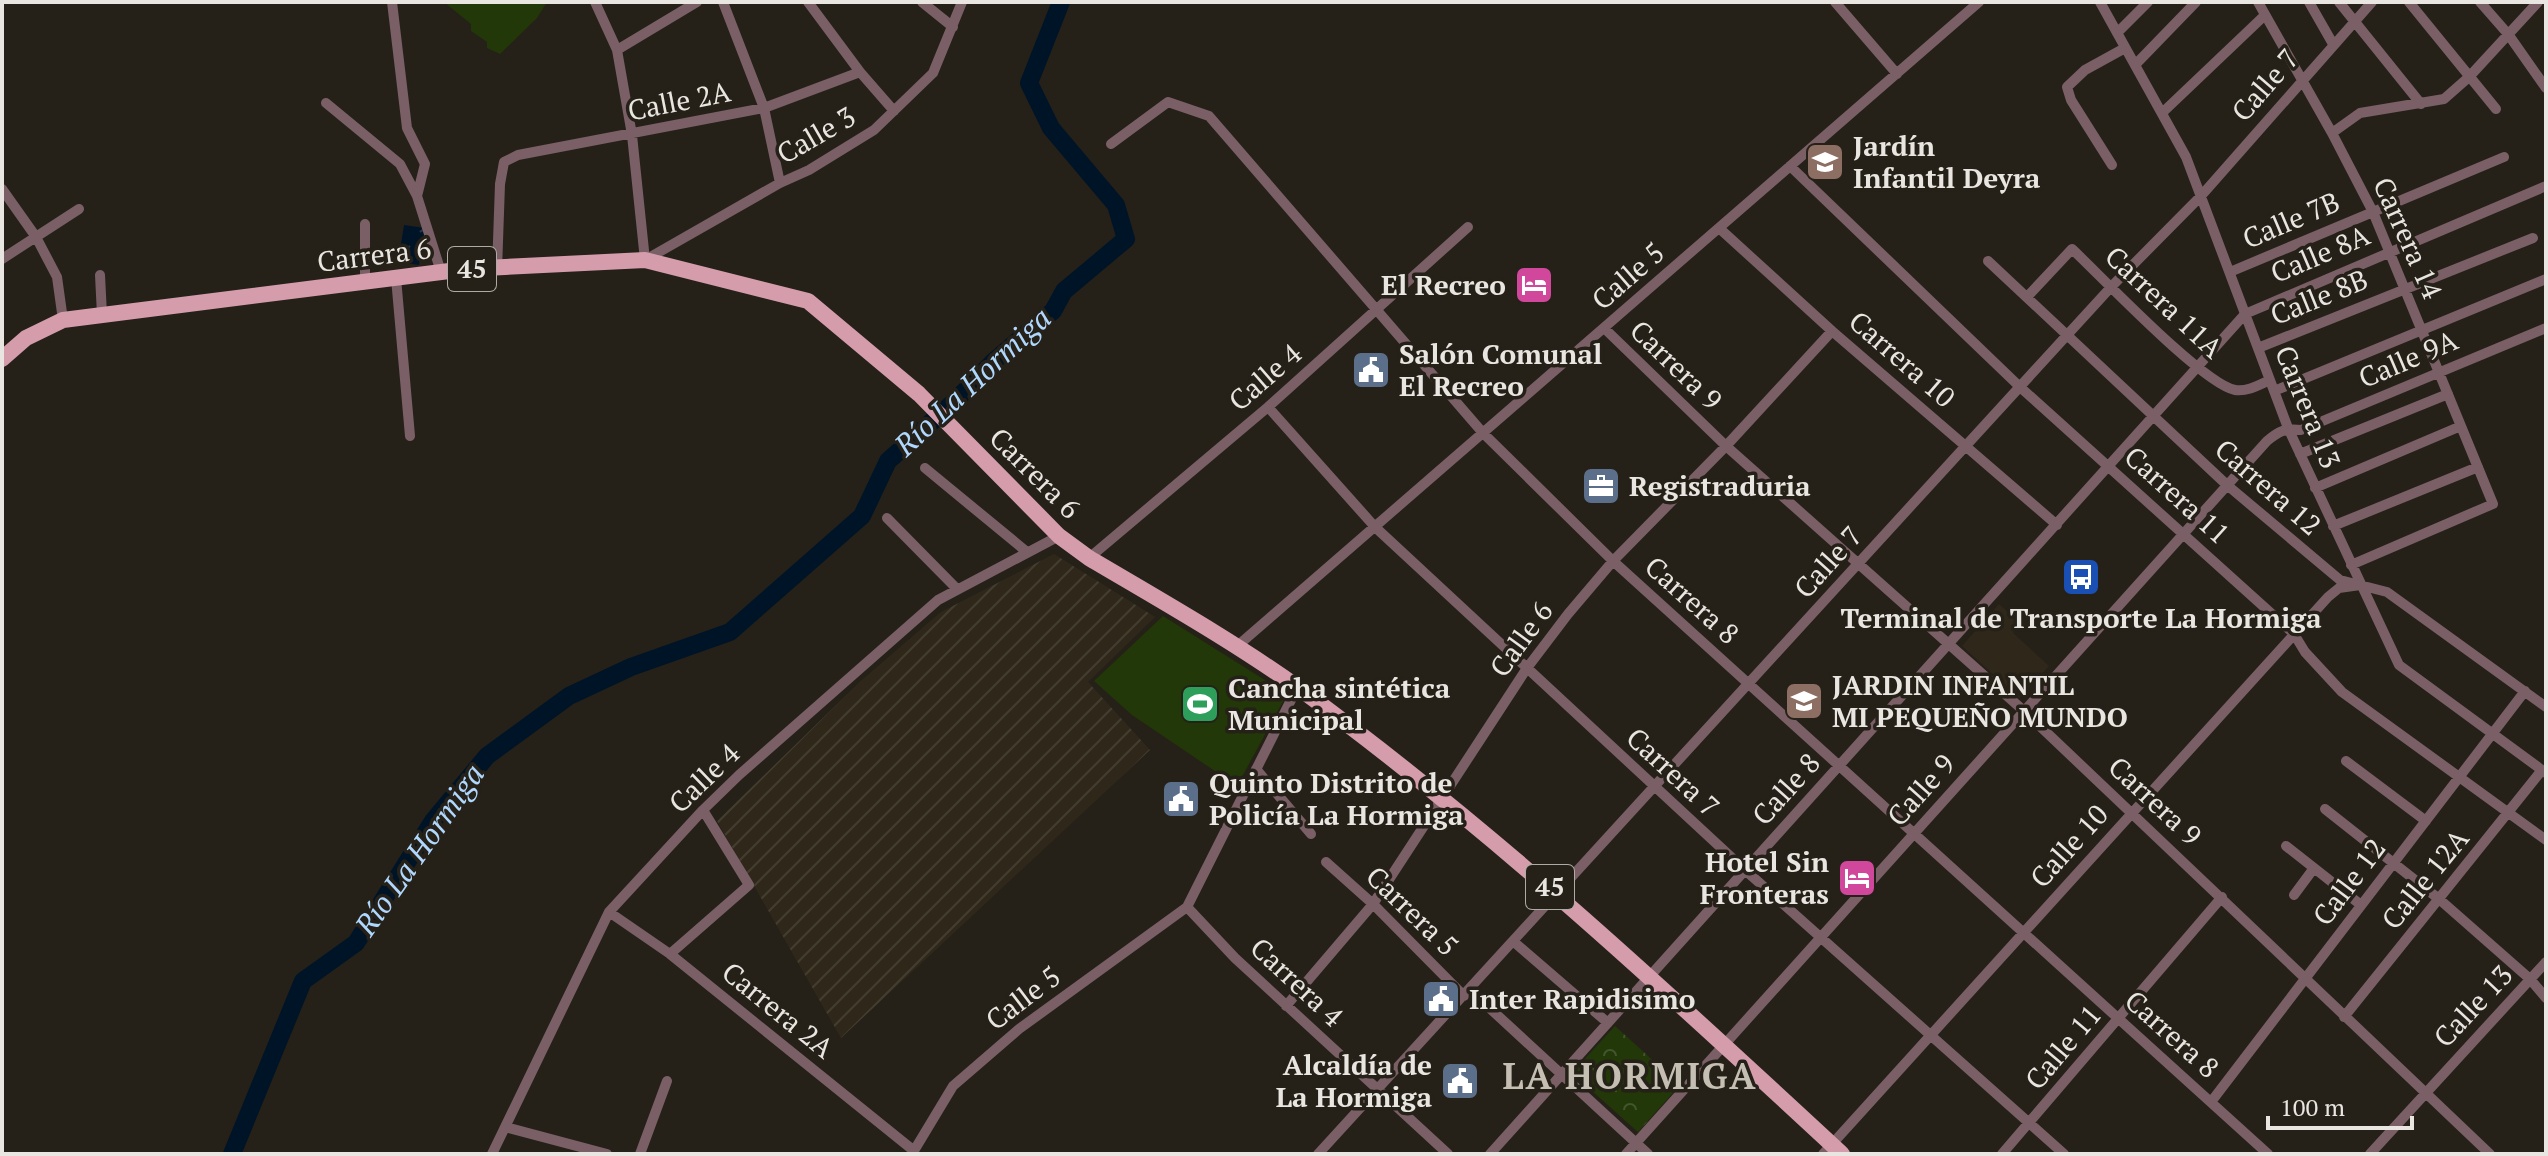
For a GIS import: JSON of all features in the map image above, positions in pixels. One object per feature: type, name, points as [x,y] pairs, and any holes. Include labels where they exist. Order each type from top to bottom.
[{"type":"main road","name":"Carrera 6","points":[[2,359],[26,338],[63,320],[441,272],[645,260],[808,301],[919,394],[1059,536],[1297,688],[1443,798],[1557,893],[1650,977],[1832,1151]]},
{"type":"street","points":[[392,2],[407,128],[425,164],[417,196]]},
{"type":"street","points":[[595,2],[617,50],[632,135],[645,260]]},
{"type":"street","points":[[617,50],[697,2]]},
{"type":"street","points":[[723,2],[764,108],[780,183]]},
{"type":"street","points":[[808,2],[860,72],[894,111]]},
{"type":"street","points":[[922,2],[953,27]]},
{"type":"street","name":"Calle 3","points":[[645,260],[862,138],[933,73],[962,2]]},
{"type":"street","points":[[1835,2],[1897,74]]},
{"type":"street","name":"Calle 5","points":[[1235,648],[1979,2]]},
{"type":"street","name":"Carrera 13","points":[[2100,2],[2186,157],[2288,428],[2399,665],[2544,772]]},
{"type":"street","points":[[2117,33],[2148,2]]},
{"type":"street","points":[[2135,65],[2196,2]]},
{"type":"street","name":"Carrera 14","points":[[2258,2],[2373,212],[2493,504],[2351,565]]},
{"type":"street","points":[[2309,2],[2333,44]]},
{"type":"street","points":[[2339,2],[2421,104]]},
{"type":"street","name":"Calle 7","points":[[1318,1154],[2112,286],[2201,196],[2372,2]]},
{"type":"street","points":[[2409,2],[2496,109]]},
{"type":"street","points":[[2480,2],[2508,34],[2546,88]]},
{"type":"street","points":[[2332,133],[2360,113],[2444,99],[2469,77],[2538,2]]},
{"type":"street","points":[[2162,113],[2265,15]]},
{"type":"street","points":[[2112,165],[2071,100],[2067,87],[2085,70],[2125,48]]},
{"type":"street","name":"Calle 2A","points":[[497,270],[500,184],[504,162],[518,155],[764,108],[860,72]]},
{"type":"street","name":"Carrera 8","points":[[1111,144],[1168,102],[1209,116],[1483,433],[1613,561],[2268,1154]]},
{"type":"street","points":[[326,103],[400,164],[417,196],[441,272]]},
{"type":"street","name":"Calle 7B","points":[[2230,272],[2504,157]]},
{"type":"street","name":"Carrera 11","points":[[1790,166],[2020,387],[2294,634],[2305,652],[2342,692],[2546,840]]},
{"type":"street","name":"Calle 8A","points":[[2245,314],[2546,186]]},
{"type":"street","points":[[2,189],[36,237],[57,277],[63,320]]},
{"type":"street","points":[[2,259],[79,209]]},
{"type":"street","points":[[365,224],[365,283]]},
{"type":"street","name":"Calle 4","points":[[1089,558],[1268,407],[1468,227]]},
{"type":"street","name":"Carrera 10","points":[[1719,228],[1832,331],[2057,525]]},
{"type":"street","name":"Calle 8B","points":[[2258,348],[2533,238]]},
{"type":"street","name":"Carrera 11A","points":[[2027,297],[2072,249],[2221,386],[2244,391],[2272,386]]},
{"type":"street","name":"Carrera 12","points":[[1988,261],[2227,485],[2340,580],[2387,592],[2546,707]]},
{"type":"street","points":[[100,275],[102,315]]},
{"type":"street","points":[[396,278],[410,436]]},
{"type":"street","points":[[2272,386],[2546,279]]},
{"type":"street","name":"Calle 8","points":[[1490,1154],[2245,314]]},
{"type":"street","name":"Carrera 9","points":[[1604,328],[1726,446],[2024,711],[2490,1154]]},
{"type":"street","name":"Calle 9A","points":[[2288,428],[2301,430],[2546,328]]},
{"type":"street","name":"Calle 6","points":[[1286,1006],[1373,904],[1527,668],[1568,614],[1613,561],[1726,446],[1832,331]]},
{"type":"street","points":[[2300,454],[2448,394]]},
{"type":"street","name":"Carrera 7","points":[[1268,407],[1375,527],[1745,870],[2064,1154]]},
{"type":"street","points":[[2315,488],[2461,426]]},
{"type":"street","name":"Calle 9","points":[[1626,1154],[2267,441],[2288,428]]},
{"type":"street","points":[[2333,526],[2478,467]]},
{"type":"street","points":[[925,468],[1027,552]]},
{"type":"street","points":[[887,518],[956,588]]},
{"type":"street","name":"Calle 4","points":[[492,1154],[609,912],[703,810],[926,610],[956,588],[1059,536]]},
{"type":"street","name":"Calle 10","points":[[1832,1151],[1931,1034],[2294,634],[2339,588],[2360,585]]},
{"type":"street","points":[[1187,907],[1297,688]]},
{"type":"street","name":"Calle 12","points":[[2211,1102],[2525,691]]},
{"type":"street","points":[[2346,761],[2426,821]]},
{"type":"street","points":[[1256,769],[1311,834]]},
{"type":"street","name":"Calle 12A","points":[[2344,1017],[2544,772]]},
{"type":"street","points":[[2325,809],[2439,899],[2530,979],[2546,998]]},
{"type":"street","points":[[670,954],[749,885],[703,810]]},
{"type":"street","points":[[2286,846],[2361,905]]},
{"type":"street","name":"Carrera 5","points":[[1326,862],[1648,1154]]},
{"type":"street","points":[[2294,895],[2314,868]]},
{"type":"street","name":"Calle 11","points":[[2002,1154],[2222,897]]},
{"type":"street","name":"Calle 5","points":[[912,1152],[953,1086],[1019,1029],[1187,907]]},
{"type":"street","name":"Carrera 4","points":[[1187,907],[1286,1006],[1448,1154]]},
{"type":"street","name":"Carrera 2A","points":[[609,912],[670,954],[912,1152]]},
{"type":"street","points":[[1514,942],[1608,1023]]},
{"type":"street","name":"Calle 13","points":[[2370,1154],[2546,962]]},
{"type":"street","points":[[640,1154],[667,1081]]},
{"type":"street","points":[[505,1127],[607,1154]]},
{"type":"shaded area","points":[[1054,554],[1155,617],[1088,682],[1150,750],[841,1038],[717,821],[862,680],[941,612]]},
{"type":"shaded area","points":[[1999,604],[2021,624],[2013,633],[2049,666],[2019,698],[1962,646]]},
{"type":"green space","points":[[444,2],[547,2],[537,18],[500,54],[487,48],[487,42],[471,31],[471,24]]},
{"type":"green space","name":"Cancha sintética Municipal","points":[[1163,616],[1287,694],[1237,786],[1132,715],[1094,681]]},
{"type":"green space","points":[[1615,1026],[1680,1085],[1638,1132],[1572,1073]]},
{"type":"water","points":[[404,225],[425,228],[419,265],[398,262]]},
{"type":"waterway","name":"Río La Hormiga","points":[[232,1154],[303,981],[356,943],[433,821],[487,756],[569,696],[631,667],[730,632],[862,516],[888,461],[994,361],[1053,311],[1064,291],[1126,239],[1116,205],[1051,128],[1029,83],[1061,2]]},
{"type":"place","name":"Jardín Infantil Deyra","points":[[1825,162]]},
{"type":"place","name":"El Recreo","points":[[1534,285]]},
{"type":"place","name":"Salón Comunal El Recreo","points":[[1371,370]]},
{"type":"place","name":"Registraduria","points":[[1601,486]]},
{"type":"place","name":"Terminal de Transporte La Hormiga","points":[[2081,577]]},
{"type":"place","name":"JARDIN INFANTIL MI PEQUEÑO MUNDO","points":[[1804,701]]},
{"type":"place","name":"Cancha sintética Municipal","points":[[1200,704]]},
{"type":"place","name":"Quinto Distrito de Policía La Hormiga","points":[[1181,799]]},
{"type":"place","name":"Hotel Sin Fronteras","points":[[1857,878]]},
{"type":"place","name":"Inter Rapidisimo","points":[[1441,999]]},
{"type":"place","name":"Alcaldía de La Hormiga","points":[[1460,1081]]},
{"type":"district","name":"LA HORMIGA","points":[[1630,1076]]}]
